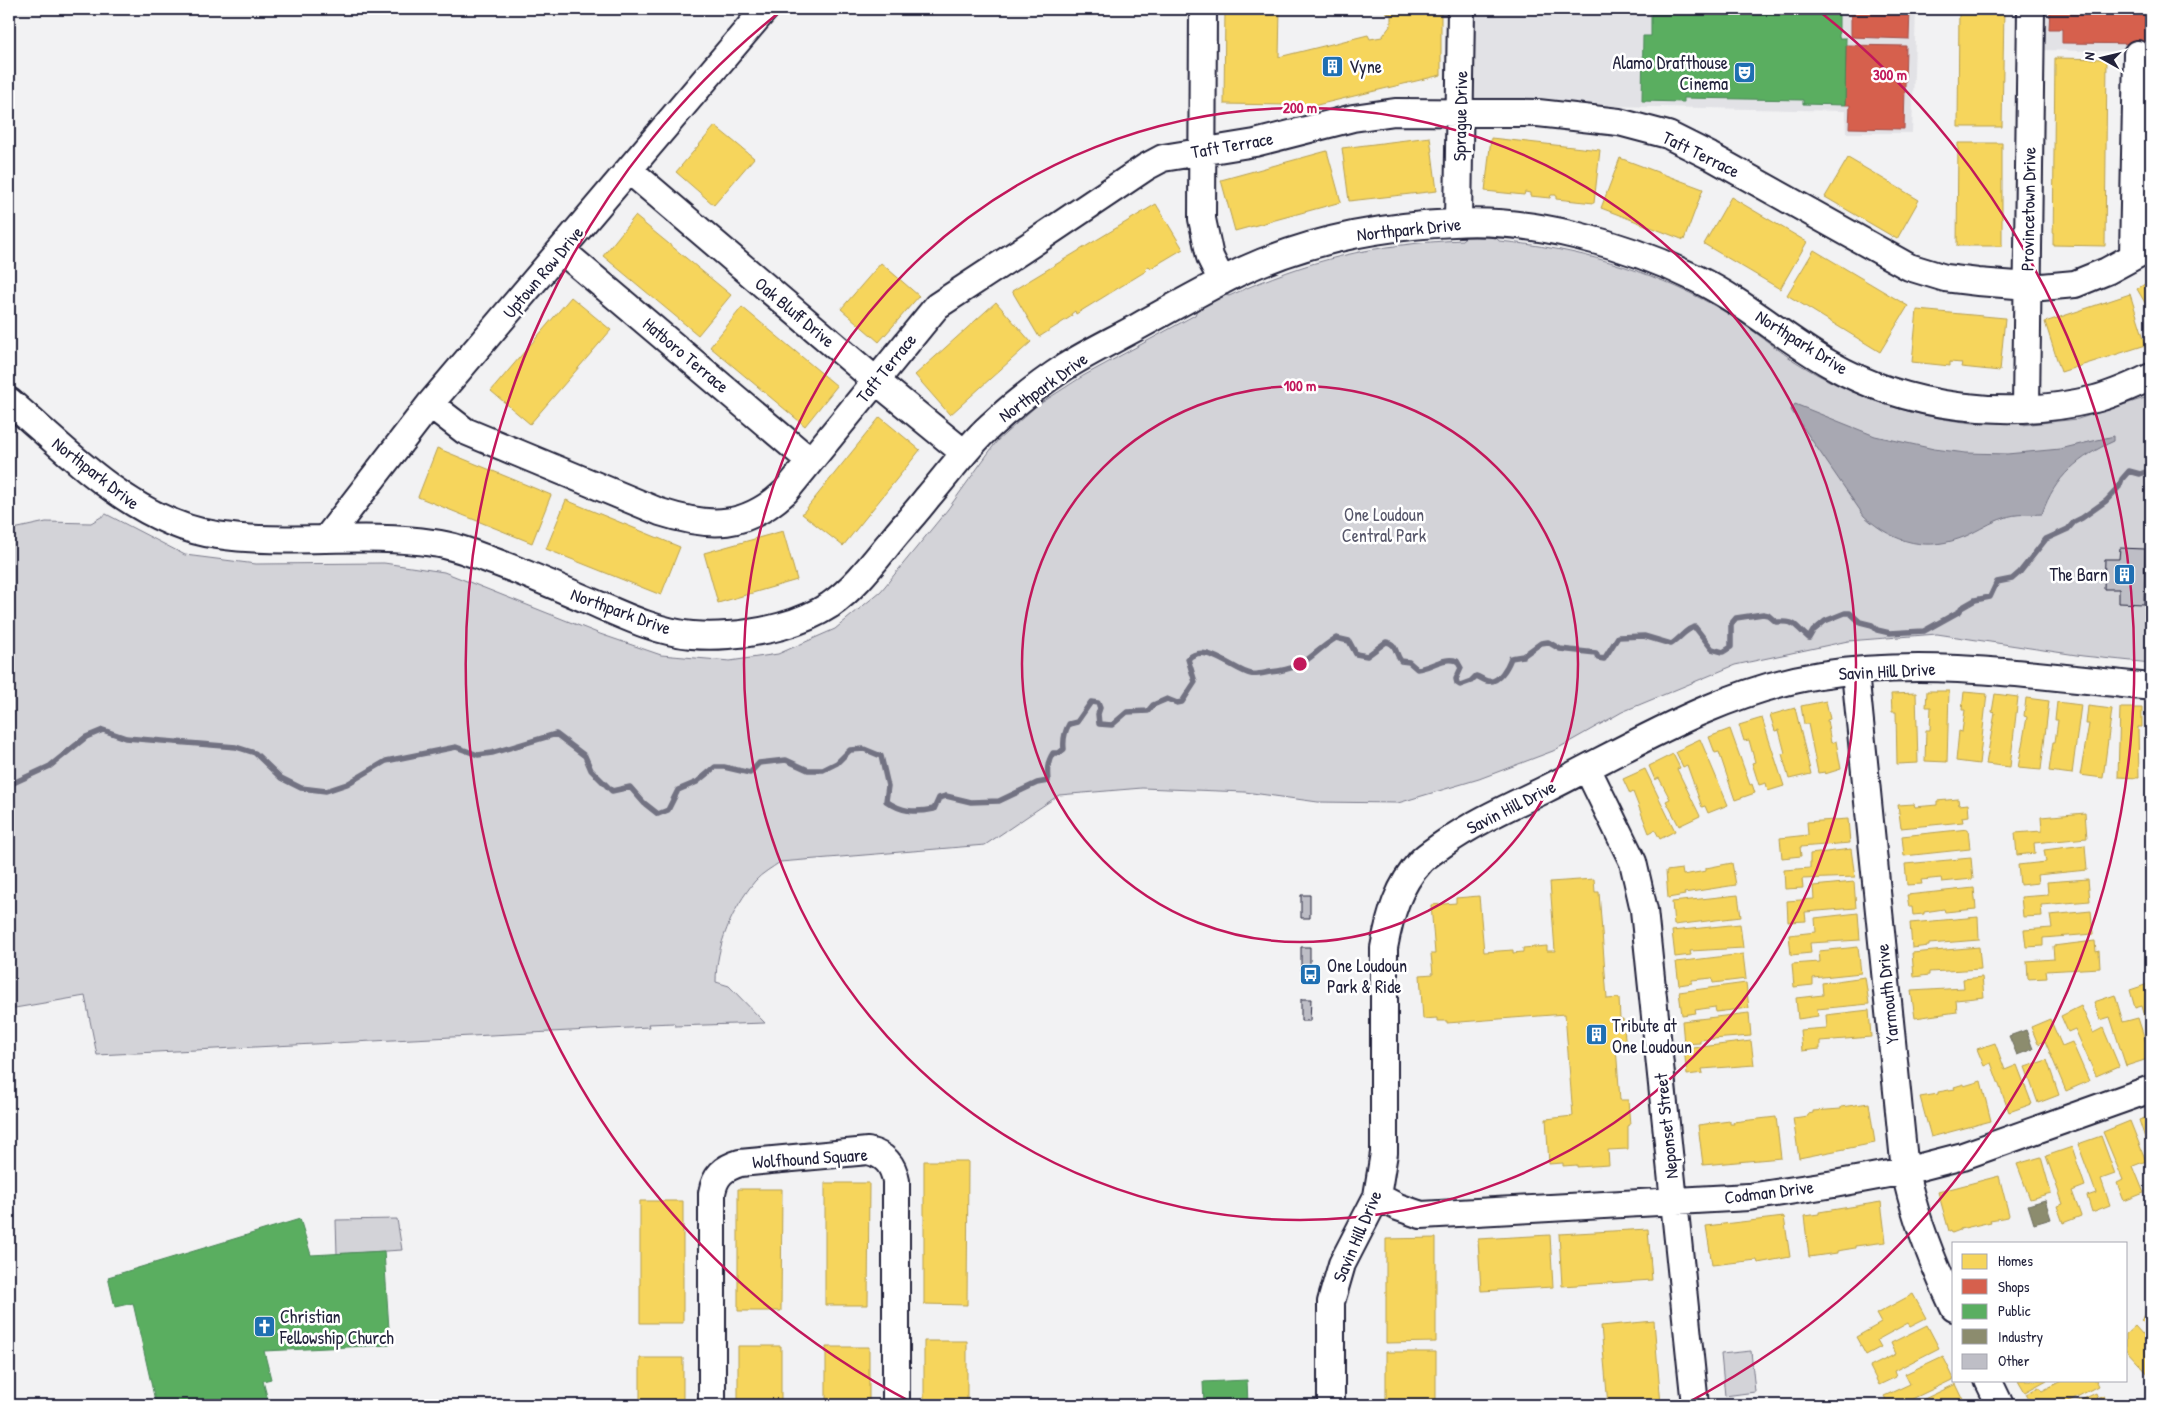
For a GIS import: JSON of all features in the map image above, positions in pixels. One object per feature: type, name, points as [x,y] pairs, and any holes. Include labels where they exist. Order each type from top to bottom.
[{"type":"street","name":"Uptown Row Drive","points":[[326,539],[430,404],[765,9]]},
{"type":"street","points":[[1203,9],[1201,150],[1204,236],[1210,257],[1222,281]]},
{"type":"street","name":"Sprague Drive","points":[[1458,222],[1461,9]]},
{"type":"street","name":"Provincetown Drive","points":[[2026,408],[2026,285],[2031,9]]},
{"type":"street","points":[[2137,54],[2142,251]]},
{"type":"street","name":"Taft Terrace","points":[[430,404],[465,430],[660,512],[705,524],[723,523],[760,511],[786,491],[937,306],[1030,246],[1146,167],[1163,158],[1201,150],[1256,143],[1353,118],[1395,112],[1538,113],[1619,122],[1668,135],[1710,156],[1910,267],[1945,278],[2042,286],[2075,284],[2107,271],[2142,251]]},
{"type":"street","name":"Oak Bluff Drive","points":[[629,170],[875,380],[963,452]]},
{"type":"street","name":"Northpark Drive","points":[[9,401],[121,496],[149,513],[211,535],[241,538],[434,543],[470,552],[650,625],[689,635],[733,635],[789,625],[830,604],[871,566],[963,452],[1022,399],[1065,367],[1250,267],[1298,249],[1335,239],[1412,226],[1458,222],[1503,224],[1593,240],[1624,249],[1700,280],[1753,311],[1829,364],[1861,378],[1922,400],[1950,405],[1991,409],[2026,408],[2092,400],[2151,377]]},
{"type":"street","name":"Hatboro Terrace","points":[[561,250],[810,461]]},
{"type":"street","name":"Savin Hill Drive","points":[[1331,1405],[1331,1302],[1342,1264],[1377,1196],[1384,1153],[1384,948],[1389,919],[1397,894],[1423,859],[1462,830],[1666,727],[1737,696],[1781,683],[1820,675],[1893,668],[1956,668],[2151,687]]},
{"type":"street","name":"Yarmouth Drive","points":[[1855,672],[1905,1171],[1911,1200],[1935,1269],[1952,1304]]},
{"type":"street","name":"Neponset Street","points":[[1587,768],[1633,862],[1644,910],[1695,1405]]},
{"type":"street","name":"Codman Drive","points":[[1377,1196],[1398,1208],[1421,1214],[1748,1197],[1905,1171],[1963,1156],[2151,1090]]},
{"type":"street","name":"Wolfhound Square","points":[[712,1405],[712,1193],[716,1179],[722,1171],[740,1163],[868,1151],[878,1154],[890,1162],[895,1171],[896,1405]]},
{"type":"street","points":[[1989,1382],[2000,1405]]},
{"type":"shaded area","points":[[1474,9],[1916,9],[1912,133],[1846,133],[1845,111],[1472,103]]},
{"type":"shaded area","points":[[2039,9],[2151,9],[2151,52],[2038,50]]},
{"type":"shaded area","points":[[1795,404],[1875,436],[1934,449],[1966,453],[2007,454],[2060,449],[2114,436],[2114,441],[2079,461],[2061,478],[2047,501],[2042,514],[2009,516],[1952,541],[1925,544],[1900,539],[1876,526],[1864,516],[1791,410]]},
{"type":"green space","name":"One Loudoun Central Park","points":[[1468,235],[1494,235],[1499,241],[1527,244],[1583,255],[1610,262],[1664,281],[1725,312],[1793,360],[1815,373],[1861,396],[1909,412],[1985,424],[1989,420],[2017,420],[2021,425],[2078,419],[2151,396],[2151,663],[2083,656],[1937,634],[1848,641],[1735,665],[1622,712],[1553,751],[1479,779],[1398,803],[1318,802],[1245,792],[1142,788],[1059,795],[985,845],[780,862],[758,878],[739,904],[722,942],[717,968],[716,982],[729,986],[765,1023],[675,1026],[674,1023],[648,1024],[649,1027],[97,1055],[85,996],[9,1009],[9,530],[46,522],[91,523],[106,514],[185,555],[256,564],[384,563],[444,572],[600,634],[661,655],[730,661],[778,654],[835,629],[881,591],[948,509],[997,441],[1035,407],[1083,376],[1195,315],[1198,307],[1222,294],[1229,296],[1287,272],[1343,256],[1400,245],[1462,240]]},
{"type":"green space","points":[[397,1219],[402,1250],[337,1254],[336,1220]]},
{"type":"green space","points":[[1751,1351],[1755,1392],[1725,1396],[1721,1354]]},
{"type":"building: Homes","name":"Vyne","points":[[1225,9],[1280,9],[1279,57],[1368,35],[1370,39],[1382,37],[1391,25],[1391,14],[1386,13],[1386,9],[1441,9],[1441,75],[1288,112],[1285,105],[1224,104]]},
{"type":"building: Homes","points":[[1959,9],[2004,9],[2002,127],[1958,127]]},
{"type":"building: Homes","points":[[2055,58],[2107,59],[2105,246],[2053,245]]},
{"type":"building: Homes","points":[[715,126],[754,158],[714,205],[676,172]]},
{"type":"building: Homes","points":[[1430,137],[1437,191],[1349,201],[1342,148]]},
{"type":"building: Homes","points":[[1491,138],[1600,150],[1594,203],[1556,199],[1556,195],[1551,195],[1550,198],[1530,196],[1530,193],[1525,192],[1524,195],[1485,191]]},
{"type":"building: Homes","points":[[1958,143],[2002,143],[2002,246],[1957,246]]},
{"type":"building: Homes","points":[[1327,151],[1341,202],[1235,231],[1221,180]]},
{"type":"building: Homes","points":[[1620,158],[1703,189],[1684,240],[1601,208]]},
{"type":"building: Homes","points":[[1848,158],[1919,200],[1897,239],[1825,197]]},
{"type":"building: Homes","points":[[1731,197],[1807,242],[1780,289],[1704,244]]},
{"type":"building: Homes","points":[[1156,204],[1183,249],[1151,268],[1149,266],[1145,269],[1146,271],[1076,314],[1075,311],[1071,314],[1072,316],[1039,337],[1012,291]]},
{"type":"building: Homes","points":[[635,216],[731,295],[698,335],[603,256]]},
{"type":"building: Homes","points":[[1814,250],[1908,306],[1880,352],[1787,295]]},
{"type":"building: Homes","points":[[881,263],[919,296],[879,342],[841,309]]},
{"type":"building: Homes","points":[[2151,280],[2151,313],[2137,289]]},
{"type":"building: Homes","points":[[2130,294],[2146,345],[2061,372],[2045,322]]},
{"type":"building: Homes","points":[[571,297],[611,330],[530,424],[491,391]]},
{"type":"building: Homes","points":[[996,302],[1031,342],[950,415],[915,375]]},
{"type":"building: Homes","points":[[742,307],[837,386],[805,426],[710,347]]},
{"type":"building: Homes","points":[[1917,310],[2005,318],[2000,371],[1961,367],[1962,363],[1950,362],[1950,366],[1912,362]]},
{"type":"building: Homes","points":[[880,417],[920,450],[843,546],[802,514]]},
{"type":"building: Homes","points":[[437,448],[551,495],[532,543],[418,497]]},
{"type":"building: Homes","points":[[566,500],[680,547],[661,595],[546,549]]},
{"type":"building: Homes","points":[[783,531],[797,580],[718,603],[704,553]]},
{"type":"building: Homes","points":[[1927,691],[1949,691],[1947,762],[1925,761],[1926,730],[1930,730],[1931,707],[1926,707]]},
{"type":"building: Homes","points":[[1964,692],[1987,694],[1979,764],[1956,761],[1959,731],[1962,732],[1965,710],[1962,710]]},
{"type":"building: Homes","points":[[1916,693],[1918,763],[1897,764],[1896,712],[1892,712],[1891,694]]},
{"type":"building: Homes","points":[[1995,694],[2018,697],[2010,767],[1986,764],[1995,713],[1992,712]]},
{"type":"building: Homes","points":[[2026,698],[2049,701],[2041,770],[2018,768],[2027,717],[2024,716]]},
{"type":"building: Homes","points":[[1826,701],[1830,719],[1827,720],[1831,743],[1836,741],[1841,769],[1825,774],[1825,772],[1818,773],[1808,724],[1804,724],[1801,706]]},
{"type":"building: Homes","points":[[2057,702],[2081,705],[2072,774],[2049,771],[2058,720],[2055,720]]},
{"type":"building: Homes","points":[[2088,706],[2112,709],[2103,778],[2080,775],[2089,724],[2086,724]]},
{"type":"building: Homes","points":[[1795,708],[1811,774],[1789,779],[1782,754],[1785,753],[1779,730],[1775,731],[1770,715]]},
{"type":"building: Homes","points":[[2120,708],[2142,708],[2142,727],[2138,727],[2139,778],[2118,777]]},
{"type":"building: Homes","points":[[1762,718],[1784,786],[1768,791],[1766,783],[1759,785],[1752,763],[1755,762],[1749,740],[1744,741],[1739,725]]},
{"type":"building: Homes","points":[[1730,729],[1750,785],[1752,784],[1755,793],[1735,800],[1719,752],[1715,753],[1709,737]]},
{"type":"building: Homes","points":[[1700,739],[1728,805],[1708,813],[1705,806],[1702,807],[1687,765],[1683,767],[1676,752]]},
{"type":"building: Homes","points":[[1673,754],[1680,768],[1677,769],[1700,816],[1679,826],[1666,801],[1670,799],[1659,778],[1655,780],[1649,766]]},
{"type":"building: Homes","points":[[1645,769],[1675,831],[1660,839],[1655,830],[1649,833],[1633,792],[1630,794],[1623,779]]},
{"type":"building: Homes","points":[[1958,799],[1959,805],[1968,804],[1969,816],[1962,817],[1963,822],[1901,828],[1898,805],[1914,804],[1915,807],[1937,805],[1937,801]]},
{"type":"building: Homes","points":[[2085,813],[2087,838],[2034,843],[2035,853],[2017,855],[2015,833],[2042,831],[2041,817]]},
{"type":"building: Homes","points":[[1848,819],[1850,843],[1800,847],[1801,856],[1782,858],[1780,838],[1808,835],[1807,822]]},
{"type":"building: Homes","points":[[1968,829],[1970,849],[1904,856],[1902,836]]},
{"type":"building: Homes","points":[[2085,845],[2087,870],[2037,875],[2038,883],[2020,885],[2018,865],[2046,862],[2044,850]]},
{"type":"building: Homes","points":[[1851,849],[1855,877],[1802,879],[1803,888],[1785,889],[1784,870],[1810,868],[1810,854]]},
{"type":"building: Homes","points":[[1971,858],[1973,879],[1942,882],[1941,878],[1921,880],[1922,884],[1907,885],[1905,864]]},
{"type":"building: Homes","points":[[1732,863],[1736,885],[1684,893],[1685,895],[1668,898],[1666,871],[1682,869],[1683,875],[1706,871],[1706,868]]},
{"type":"building: Homes","name":"Tribute at One Loudoun","points":[[1594,879],[1595,892],[1599,892],[1607,999],[1619,998],[1620,1019],[1623,1019],[1626,1047],[1616,1047],[1620,1100],[1628,1100],[1630,1125],[1628,1126],[1628,1149],[1608,1150],[1609,1165],[1563,1166],[1563,1163],[1549,1164],[1546,1119],[1573,1116],[1565,1014],[1447,1023],[1447,1021],[1437,1021],[1437,1018],[1423,1019],[1420,975],[1433,974],[1431,954],[1435,954],[1431,905],[1456,903],[1456,898],[1479,896],[1484,952],[1513,950],[1513,953],[1523,952],[1523,948],[1547,946],[1547,951],[1555,951],[1550,882]]},
{"type":"building: Homes","points":[[2088,879],[2090,901],[2041,905],[2042,916],[2023,917],[2021,897],[2048,895],[2047,882]]},
{"type":"building: Homes","points":[[1854,882],[1856,908],[1805,912],[1806,921],[1788,922],[1787,901],[1814,899],[1813,886]]},
{"type":"building: Homes","points":[[1974,888],[1976,909],[1945,912],[1944,909],[1913,915],[1912,907],[1909,907],[1907,895]]},
{"type":"building: Homes","points":[[1738,895],[1741,917],[1674,925],[1672,902]]},
{"type":"building: Homes","points":[[2091,911],[2093,934],[2043,938],[2043,946],[2026,947],[2024,930],[2052,928],[2050,915]]},
{"type":"building: Homes","points":[[1858,913],[1860,940],[1810,943],[1811,953],[1791,955],[1789,935],[1816,932],[1815,918]]},
{"type":"building: Homes","points":[[1978,917],[1979,940],[1929,944],[1929,946],[1912,948],[1910,923]]},
{"type":"building: Homes","points":[[1740,924],[1743,948],[1690,951],[1691,955],[1675,957],[1672,931]]},
{"type":"building: Homes","points":[[2095,941],[2096,952],[2099,951],[2100,968],[2046,971],[2047,978],[2028,979],[2027,961],[2054,959],[2053,946]]},
{"type":"building: Homes","points":[[1858,947],[1861,973],[1813,978],[1813,985],[1794,987],[1792,964],[1820,962],[1819,951]]},
{"type":"building: Homes","points":[[1979,947],[1981,969],[1929,972],[1929,975],[1914,977],[1912,953]]},
{"type":"building: Homes","points":[[1743,954],[1746,979],[1713,983],[1712,978],[1692,980],[1692,983],[1679,985],[1676,962]]},
{"type":"building: Homes","points":[[1865,977],[1869,1004],[1817,1009],[1818,1016],[1798,1019],[1796,998],[1823,995],[1822,983]]},
{"type":"building: Homes","points":[[1982,977],[1984,997],[1956,1000],[1957,1012],[1915,1018],[1911,991],[1964,988],[1963,979]]},
{"type":"building: Homes","points":[[1746,983],[1749,1008],[1716,1012],[1715,1007],[1695,1010],[1696,1013],[1682,1015],[1679,992]]},
{"type":"building: Homes","points":[[2148,984],[2151,996],[2151,1037],[2142,1006],[2135,1008],[2130,990]]},
{"type":"building: Homes","points":[[2115,995],[2123,1022],[2138,1018],[2151,1058],[2126,1066],[2110,1017],[2100,1020],[2094,1002]]},
{"type":"building: Homes","points":[[2081,1006],[2093,1033],[2103,1028],[2119,1066],[2096,1076],[2075,1029],[2068,1032],[2061,1016]]},
{"type":"building: Homes","points":[[1869,1010],[1871,1037],[1820,1041],[1820,1049],[1802,1051],[1800,1030],[1827,1028],[1826,1015]]},
{"type":"building: Homes","points":[[1749,1013],[1751,1036],[1700,1040],[1700,1043],[1684,1044],[1682,1021]]},
{"type":"building: Homes","points":[[2050,1019],[2062,1046],[2072,1042],[2089,1081],[2066,1091],[2045,1041],[2038,1044],[2031,1027]]},
{"type":"building: Homes","points":[[1751,1041],[1754,1065],[1702,1069],[1703,1073],[1687,1075],[1684,1049]]},
{"type":"building: Homes","points":[[1995,1043],[2005,1070],[2017,1065],[2032,1104],[2009,1112],[1991,1063],[1984,1066],[1977,1049]]},
{"type":"building: Homes","points":[[2047,1060],[2059,1095],[2038,1103],[2025,1067]]},
{"type":"building: Homes","points":[[1981,1081],[1991,1121],[1931,1137],[1920,1097],[1938,1094],[1938,1092],[1955,1089],[1954,1087]]},
{"type":"building: Homes","points":[[1869,1103],[1875,1143],[1799,1158],[1793,1118],[1808,1116],[1813,1111],[1841,1109],[1841,1107]]},
{"type":"building: Homes","points":[[2151,1116],[2151,1156],[2139,1120]]},
{"type":"building: Homes","points":[[1776,1117],[1781,1158],[1703,1165],[1698,1125],[1730,1121],[1730,1124],[1734,1124],[1733,1122]]},
{"type":"building: Homes","points":[[2130,1121],[2146,1161],[2133,1166],[2144,1193],[2124,1201],[2117,1183],[2123,1180],[2103,1132]]},
{"type":"building: Homes","points":[[2101,1136],[2115,1174],[2101,1179],[2110,1205],[2092,1212],[2087,1196],[2096,1193],[2078,1144]]},
{"type":"building: Homes","points":[[2072,1147],[2085,1186],[2072,1191],[2081,1216],[2063,1223],[2057,1206],[2063,1204],[2046,1156]]},
{"type":"building: Homes","points":[[2041,1157],[2051,1193],[2030,1199],[2017,1164]]},
{"type":"building: Homes","points":[[924,1161],[968,1161],[967,1305],[924,1304]]},
{"type":"building: Homes","points":[[1999,1176],[2008,1217],[1990,1220],[1991,1222],[1960,1229],[1952,1233],[1951,1230],[1949,1231],[1938,1192]]},
{"type":"building: Homes","points":[[825,1183],[869,1183],[868,1305],[825,1305]]},
{"type":"building: Homes","points":[[738,1189],[782,1189],[781,1311],[738,1311]]},
{"type":"building: Homes","points":[[640,1201],[683,1201],[683,1323],[640,1323]]},
{"type":"building: Homes","points":[[1881,1202],[1886,1242],[1855,1246],[1855,1248],[1837,1251],[1837,1253],[1809,1257],[1804,1216]]},
{"type":"building: Homes","points":[[1784,1217],[1790,1257],[1758,1263],[1757,1260],[1712,1265],[1706,1226]]},
{"type":"building: Homes","points":[[1648,1229],[1652,1280],[1562,1286],[1559,1234]]},
{"type":"building: Homes","points":[[1550,1235],[1553,1287],[1481,1291],[1478,1239]]},
{"type":"building: Homes","points":[[1436,1238],[1436,1342],[1386,1343],[1386,1239]]},
{"type":"building: Homes","points":[[1913,1294],[1926,1318],[1910,1326],[1908,1323],[1877,1340],[1881,1347],[1866,1355],[1856,1337],[1881,1323],[1876,1314]]},
{"type":"building: Homes","points":[[2151,1309],[2151,1330],[2141,1320]]},
{"type":"building: Homes","points":[[1654,1321],[1661,1405],[1608,1405],[1601,1326]]},
{"type":"building: Homes","points":[[1927,1325],[1939,1348],[1894,1371],[1896,1377],[1879,1385],[1870,1367],[1896,1354],[1891,1343]]},
{"type":"building: Homes","points":[[2135,1326],[2151,1344],[2151,1377],[2128,1352],[2128,1332]]},
{"type":"building: Homes","points":[[924,1341],[967,1341],[967,1405],[924,1405]]},
{"type":"building: Homes","points":[[738,1346],[781,1346],[781,1405],[738,1405]]},
{"type":"building: Homes","points":[[826,1347],[869,1347],[869,1405],[826,1405]]},
{"type":"building: Homes","points":[[1386,1352],[1436,1352],[1436,1405],[1386,1405]]},
{"type":"building: Homes","points":[[1943,1356],[1952,1375],[1952,1380],[1908,1401],[1911,1405],[1889,1405],[1884,1396],[1910,1384],[1905,1374]]},
{"type":"building: Homes","points":[[640,1358],[683,1358],[683,1405],[640,1405]]},
{"type":"building: Homes","points":[[2019,1382],[2043,1382],[2025,1392]]},
{"type":"building: Homes","points":[[2059,1382],[2096,1382],[2098,1386],[2069,1401],[2070,1403],[2066,1405],[2032,1405],[2026,1394],[2039,1387],[2042,1391]]},
{"type":"building: Homes","points":[[1956,1384],[1966,1405],[1920,1405],[1918,1402]]},
{"type":"building: Homes","points":[[2096,1393],[2098,1399],[2104,1396],[2108,1405],[2073,1404]]},
{"type":"building: Shops","points":[[1839,9],[1910,9],[1909,39],[1851,37],[1851,15],[1839,14]]},
{"type":"building: Shops","points":[[2050,9],[2151,9],[2151,44],[2062,43],[2062,29],[2049,29]]},
{"type":"building: Shops","points":[[1846,45],[1906,46],[1904,129],[1849,128],[1850,105],[1845,105]]},
{"type":"building: Public","name":"Alamo Drafthouse Cinema","points":[[1651,9],[1839,9],[1839,38],[1846,38],[1845,105],[1803,104],[1803,100],[1684,98],[1684,102],[1642,101],[1643,36],[1651,36]]},
{"type":"building: Public","name":"Christian Fellowship Church","points":[[300,1219],[311,1255],[384,1251],[390,1345],[264,1351],[271,1379],[263,1381],[269,1404],[163,1405],[163,1403],[156,1405],[133,1303],[115,1307],[108,1277]]},
{"type":"building: Public","points":[[1247,1380],[1248,1405],[1204,1405],[1203,1382]]},
{"type":"building: Public","points":[[1171,1401],[1171,1405],[1095,1405],[1095,1404]]},
{"type":"building: Industry","points":[[2026,1030],[2033,1049],[2017,1055],[2009,1036]]},
{"type":"building: Industry","points":[[2045,1200],[2051,1219],[2034,1224],[2028,1205]]},
{"type":"building: Other","name":"The Barn","points":[[2120,548],[2145,549],[2144,604],[2119,603],[2119,589],[2104,589],[2105,559],[2119,559]]},
{"type":"building: Other","points":[[1301,895],[1310,895],[1310,918],[1301,918]]},
{"type":"building: Other","points":[[1301,947],[1310,947],[1310,970],[1301,970]]},
{"type":"building: Other","points":[[1301,999],[1311,999],[1310,1021],[1301,1021]]},
{"type":"waterway","points":[[9,785],[50,766],[86,737],[103,730],[126,738],[236,747],[255,753],[281,778],[301,788],[326,791],[347,784],[386,761],[456,747],[478,755],[492,753],[556,734],[585,756],[591,770],[612,791],[630,787],[644,803],[658,814],[668,810],[678,790],[697,782],[715,767],[724,767],[750,773],[759,763],[786,760],[808,770],[823,770],[837,763],[850,750],[864,749],[881,756],[888,786],[886,801],[903,809],[915,811],[934,809],[939,798],[946,796],[971,802],[999,801],[1037,783],[1048,781],[1048,767],[1051,756],[1053,753],[1059,753],[1064,749],[1066,730],[1069,724],[1077,722],[1091,702],[1098,703],[1100,708],[1098,714],[1099,724],[1112,725],[1127,712],[1148,711],[1153,705],[1167,699],[1177,703],[1182,702],[1195,682],[1188,659],[1195,654],[1211,655],[1244,672],[1255,674],[1292,668],[1336,638],[1349,641],[1356,654],[1367,656],[1386,642],[1392,644],[1401,661],[1409,662],[1417,669],[1442,661],[1457,661],[1461,668],[1456,679],[1460,685],[1471,681],[1476,676],[1487,681],[1495,680],[1502,674],[1511,658],[1523,656],[1541,643],[1548,642],[1560,649],[1596,653],[1598,658],[1604,659],[1618,637],[1644,636],[1671,644],[1695,627],[1712,649],[1723,652],[1731,647],[1731,624],[1736,618],[1763,614],[1768,615],[1776,622],[1792,623],[1809,638],[1813,631],[1825,621],[1845,613],[1850,613],[1860,622],[1872,625],[1877,630],[1890,633],[1924,631],[1960,611],[1961,608],[1975,600],[1990,597],[1997,582],[2012,579],[2020,572],[2046,539],[2068,529],[2074,522],[2106,501],[2119,487],[2122,479],[2129,471],[2140,474],[2151,470]]},
{"type":"place","name":"Vyne","points":[[1333,66]]},
{"type":"place","name":"Alamo Drafthouse Cinema","points":[[1744,72]]},
{"type":"place","name":"The Barn","points":[[2124,574]]},
{"type":"place","name":"One Loudoun Park & Ride","points":[[1311,975]]},
{"type":"place","name":"Tribute at One Loudoun","points":[[1596,1035]]},
{"type":"place","name":"Christian Fellowship Church","points":[[264,1326]]}]
